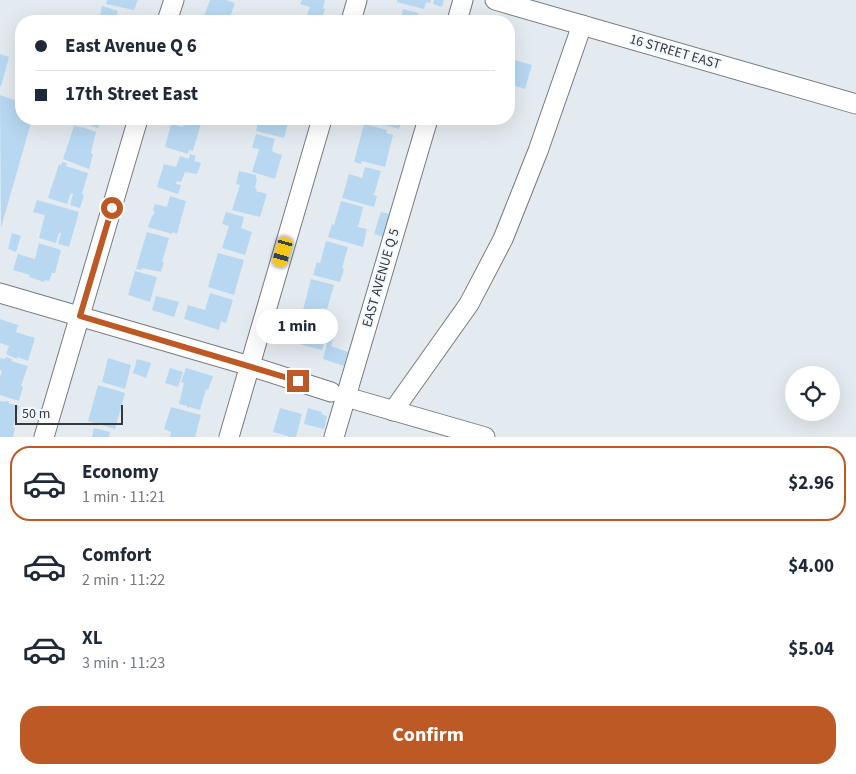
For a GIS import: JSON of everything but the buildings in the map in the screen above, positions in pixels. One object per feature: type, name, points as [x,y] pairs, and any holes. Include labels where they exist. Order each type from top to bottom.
[{"type":"street","points":[[169,15],[174,0]]},
{"type":"street","points":[[353,15],[357,0]]},
{"type":"street","points":[[459,15],[463,0]]},
{"type":"street","name":"16 STREET EAST","points":[[494,0],[856,104]]},
{"type":"street","points":[[393,410],[468,304],[503,239],[538,151],[582,25]]},
{"type":"street","points":[[44,436],[136,125]]},
{"type":"street","points":[[229,436],[320,125]]},
{"type":"street","name":"EAST AVENUE Q 5","points":[[334,436],[338,394],[426,125]]},
{"type":"street","points":[[0,293],[485,436]]},
{"type":"route","points":[[112,208],[80,316],[298,381]]}]
